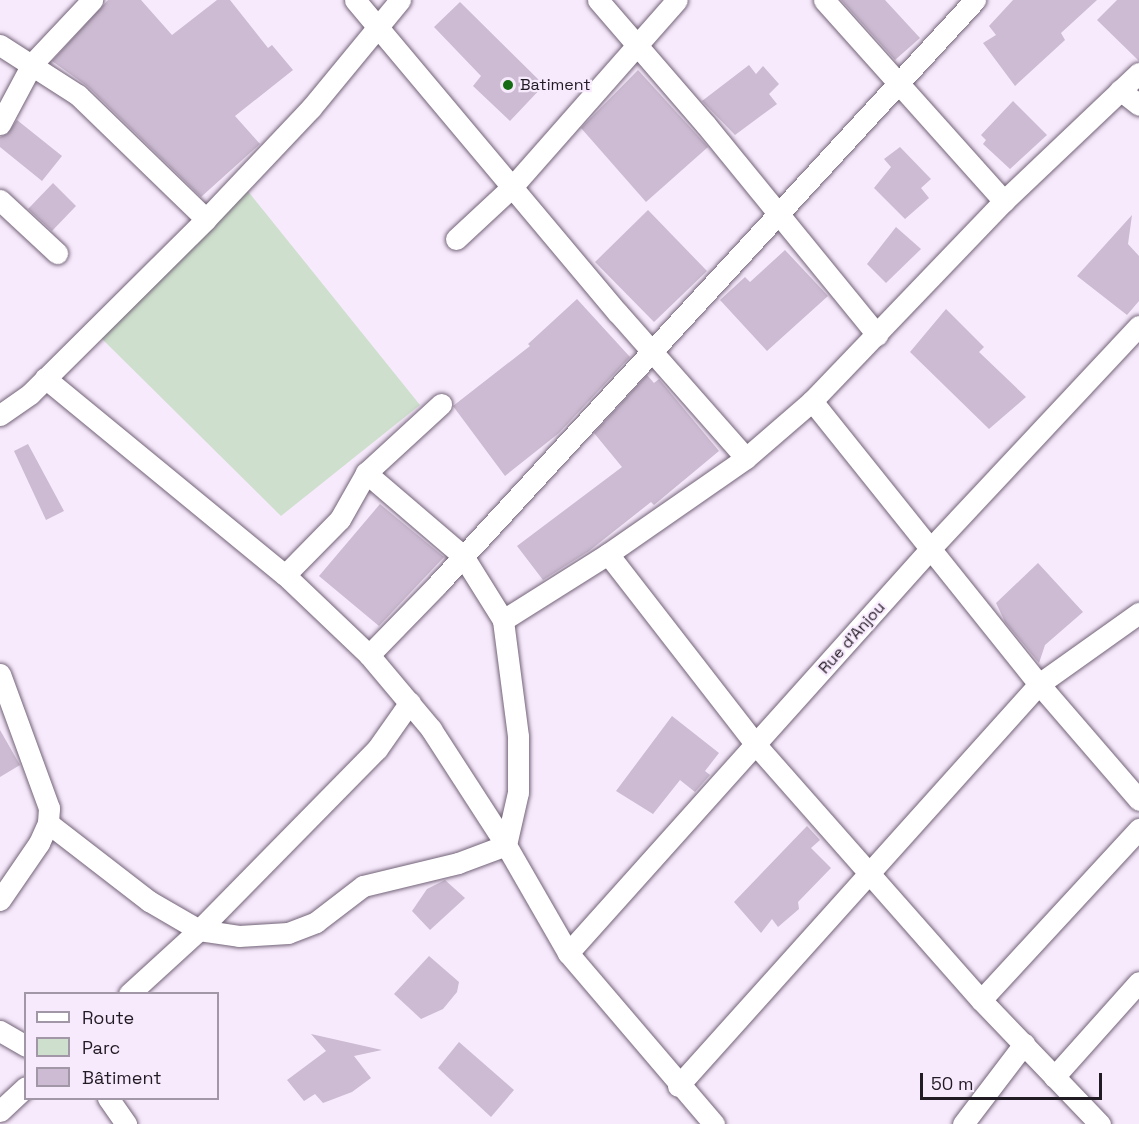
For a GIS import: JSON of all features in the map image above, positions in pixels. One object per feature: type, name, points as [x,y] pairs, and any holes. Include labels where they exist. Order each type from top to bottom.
[{"type":"street","points":[[0,124],[32,64],[92,0]]},
{"type":"street","points":[[355,0],[376,28],[652,352],[746,458]]},
{"type":"street","points":[[0,416],[45,378],[206,219],[311,108],[400,0]]},
{"type":"street","points":[[598,0],[638,45],[877,335]]},
{"type":"street","points":[[456,239],[512,187],[677,0]]},
{"type":"street","points":[[824,0],[1004,201]]},
{"type":"street","points":[[369,654],[463,556],[652,352],[776,213],[900,83],[975,0]]},
{"type":"street","points":[[0,45],[78,95],[206,219]]},
{"type":"street","points":[[503,620],[608,554],[746,458],[812,401],[1004,201],[1139,73]]},
{"type":"street","points":[[1120,90],[1139,105]]},
{"type":"street","points":[[0,200],[57,253]]},
{"type":"street","name":"Rue d’Anjou","points":[[568,953],[932,548],[1139,326]]},
{"type":"street","points":[[45,378],[285,575],[369,654],[410,702],[506,845],[568,953],[678,1086],[714,1124]]},
{"type":"street","points":[[812,401],[1039,684],[1139,800]]},
{"type":"street","points":[[285,575],[340,519],[366,473],[441,404]]},
{"type":"street","points":[[366,473],[463,556],[503,620],[518,736],[518,792],[506,845]]},
{"type":"street","points":[[608,554],[756,745],[981,1000],[1100,1124]]},
{"type":"street","points":[[678,1086],[1039,684],[1139,613]]},
{"type":"street","points":[[0,674],[46,796],[48,823],[39,843],[0,900]]},
{"type":"street","points":[[130,992],[199,930],[377,749],[410,702]]},
{"type":"street","points":[[48,823],[149,901],[199,930],[239,936],[288,933],[316,922],[363,886],[458,863],[506,845]]},
{"type":"street","points":[[981,1000],[1139,829]]},
{"type":"street","points":[[1054,1077],[1139,982]]},
{"type":"street","points":[[0,1031],[24,1045]]},
{"type":"street","points":[[963,1124],[1024,1044]]},
{"type":"street","points":[[0,1111],[24,1089]]},
{"type":"street","points":[[109,1100],[126,1124]]},
{"type":"green space","points":[[243,185],[420,405],[281,516],[95,332]]},
{"type":"building","points":[[108,0],[141,0],[172,35],[217,0],[230,0],[268,48],[272,45],[293,70],[235,116],[260,144],[201,197],[87,86],[52,61]]},
{"type":"building","points":[[841,0],[885,0],[920,38],[895,60]]},
{"type":"building","points":[[1013,0],[1097,0],[1061,33],[1065,40],[1015,86],[983,43],[996,35],[989,26]]},
{"type":"building","points":[[1117,0],[1139,0],[1139,61],[1097,20]]},
{"type":"building","points":[[460,2],[544,85],[510,121],[473,86],[481,76],[434,27]]},
{"type":"building","points":[[749,65],[756,74],[763,66],[779,84],[769,94],[777,104],[735,135],[702,101]]},
{"type":"building","points":[[638,70],[708,147],[646,202],[581,128]]},
{"type":"building","points":[[1013,101],[1047,135],[1010,169],[983,144],[986,140],[981,135]]},
{"type":"building","points":[[17,120],[62,156],[42,181],[0,147],[0,137],[7,134]]},
{"type":"building","points":[[900,147],[931,179],[921,188],[929,198],[905,219],[874,188],[891,167],[884,159]]},
{"type":"building","points":[[53,183],[76,206],[52,231],[28,209]]},
{"type":"building","points":[[648,210],[707,271],[654,322],[595,262]]},
{"type":"building","points":[[1132,215],[1128,244],[1139,256],[1139,301],[1127,315],[1077,276]]},
{"type":"building","points":[[896,227],[921,249],[886,283],[867,264]]},
{"type":"building","points":[[785,250],[828,296],[767,351],[720,300],[745,277],[750,282]]},
{"type":"building","points":[[577,299],[630,357],[559,433],[505,476],[453,406],[530,346],[528,344]]},
{"type":"building","points":[[946,309],[984,347],[979,352],[1026,397],[989,429],[910,352]]},
{"type":"building","points":[[647,375],[654,383],[659,379],[719,451],[654,505],[651,502],[589,551],[543,580],[517,546],[622,467],[594,433]]},
{"type":"building","points":[[28,444],[64,511],[46,520],[14,451]]},
{"type":"building","points":[[380,504],[444,557],[379,626],[319,576]]},
{"type":"building","points":[[1038,563],[1083,612],[1045,645],[1039,663],[1005,622],[996,603]]},
{"type":"building","points":[[672,716],[719,753],[705,771],[710,775],[695,792],[680,780],[653,814],[616,791]]},
{"type":"building","points":[[0,730],[20,765],[0,777]]},
{"type":"building","points":[[807,826],[820,840],[811,848],[831,868],[798,902],[799,909],[778,927],[772,919],[761,933],[734,902]]},
{"type":"building","points":[[445,880],[465,898],[430,930],[412,911],[427,889]]},
{"type":"building","points":[[429,956],[459,982],[457,992],[443,1009],[421,1019],[394,994]]},
{"type":"building","points":[[311,1034],[382,1050],[354,1056],[371,1078],[352,1092],[323,1103],[315,1094],[304,1101],[287,1080],[326,1051]]},
{"type":"building","points":[[459,1042],[514,1090],[491,1117],[438,1068]]},
{"type":"place","name":"Batiment","points":[[508,85]]}]
